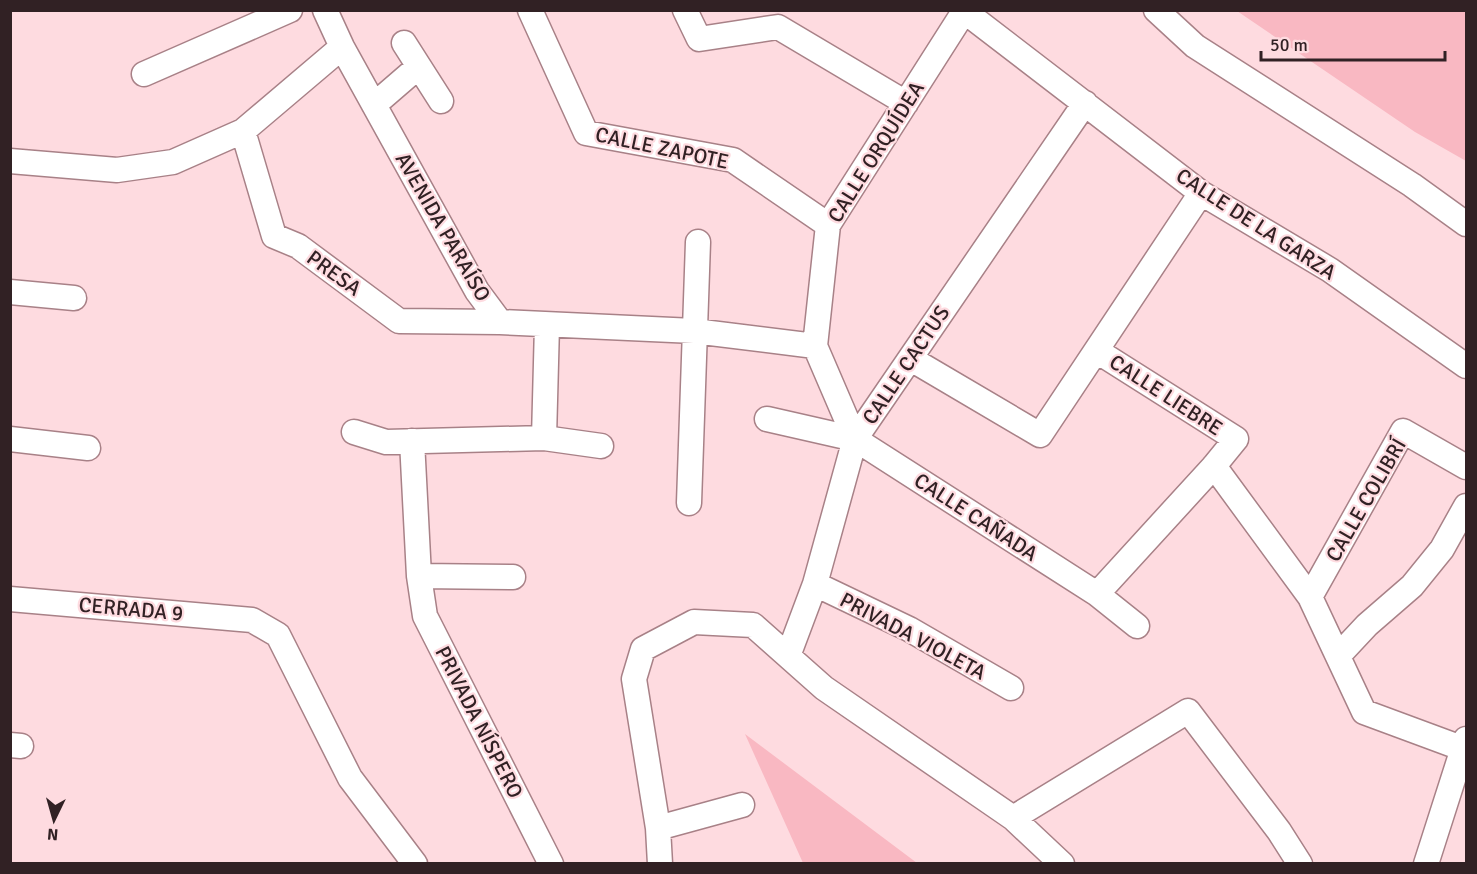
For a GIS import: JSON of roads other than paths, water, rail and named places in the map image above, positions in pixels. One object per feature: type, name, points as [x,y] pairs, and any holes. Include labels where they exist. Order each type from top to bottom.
[{"type":"street","points":[[144,74],[290,10]]},
{"type":"street","name":"AVENIDA PARAÍSO","points":[[325,10],[342,47],[477,291],[500,322],[694,332],[815,346]]},
{"type":"street","name":"CALLE ZAPOTE","points":[[530,10],[586,133],[733,160],[828,225]]},
{"type":"street","points":[[685,10],[699,39],[778,27],[906,103]]},
{"type":"street","points":[[1156,10],[1196,46],[1412,185],[1467,224]]},
{"type":"street","name":"CALLE ORQUÍDEA","points":[[855,439],[815,346],[828,225],[964,11]]},
{"type":"street","name":"CALLE DE LA GARZA","points":[[964,11],[1201,193],[1330,270],[1467,366]]},
{"type":"street","points":[[404,43],[441,101]]},
{"type":"street","points":[[10,161],[117,170],[173,162],[243,130],[342,47]]},
{"type":"street","points":[[374,105],[418,67]]},
{"type":"street","name":"CALLE CACTUS","points":[[788,657],[815,584],[855,439],[1085,104]]},
{"type":"street","name":"PRESA","points":[[243,130],[274,236],[298,246],[399,321],[500,322]]},
{"type":"street","points":[[911,359],[1040,435],[1201,193]]},
{"type":"street","points":[[689,503],[698,242]]},
{"type":"street","points":[[10,292],[74,298]]},
{"type":"street","points":[[544,438],[547,325]]},
{"type":"street","name":"CALLE LIEBRE","points":[[1097,351],[1236,439],[1214,466]]},
{"type":"street","points":[[767,419],[855,439]]},
{"type":"street","name":"CALLE COLIBRÍ","points":[[1310,597],[1403,431],[1467,467]]},
{"type":"street","points":[[354,432],[386,442],[544,438],[601,446]]},
{"type":"street","points":[[10,439],[88,448]]},
{"type":"street","name":"CALLE CAÑADA","points":[[855,439],[1097,594],[1137,626]]},
{"type":"street","name":"PRIVADA NÍSPERO","points":[[412,441],[419,576],[425,616],[551,864]]},
{"type":"street","points":[[1097,594],[1214,466],[1310,597],[1364,712],[1465,744],[1426,864]]},
{"type":"street","points":[[1338,656],[1367,625],[1412,586],[1442,549],[1467,506]]},
{"type":"street","points":[[419,576],[513,577]]},
{"type":"street","name":"PRIVADA VIOLETA","points":[[815,584],[909,629],[1011,688]]},
{"type":"street","name":"CERRADA 9","points":[[10,599],[252,620],[278,635],[350,777],[415,864]]},
{"type":"street","points":[[660,864],[658,828],[634,679],[643,649],[694,622],[753,625],[824,688],[1013,818],[1062,864]]},
{"type":"street","points":[[1013,818],[1188,711],[1279,831],[1300,864]]},
{"type":"street","points":[[658,828],[742,805]]}]
